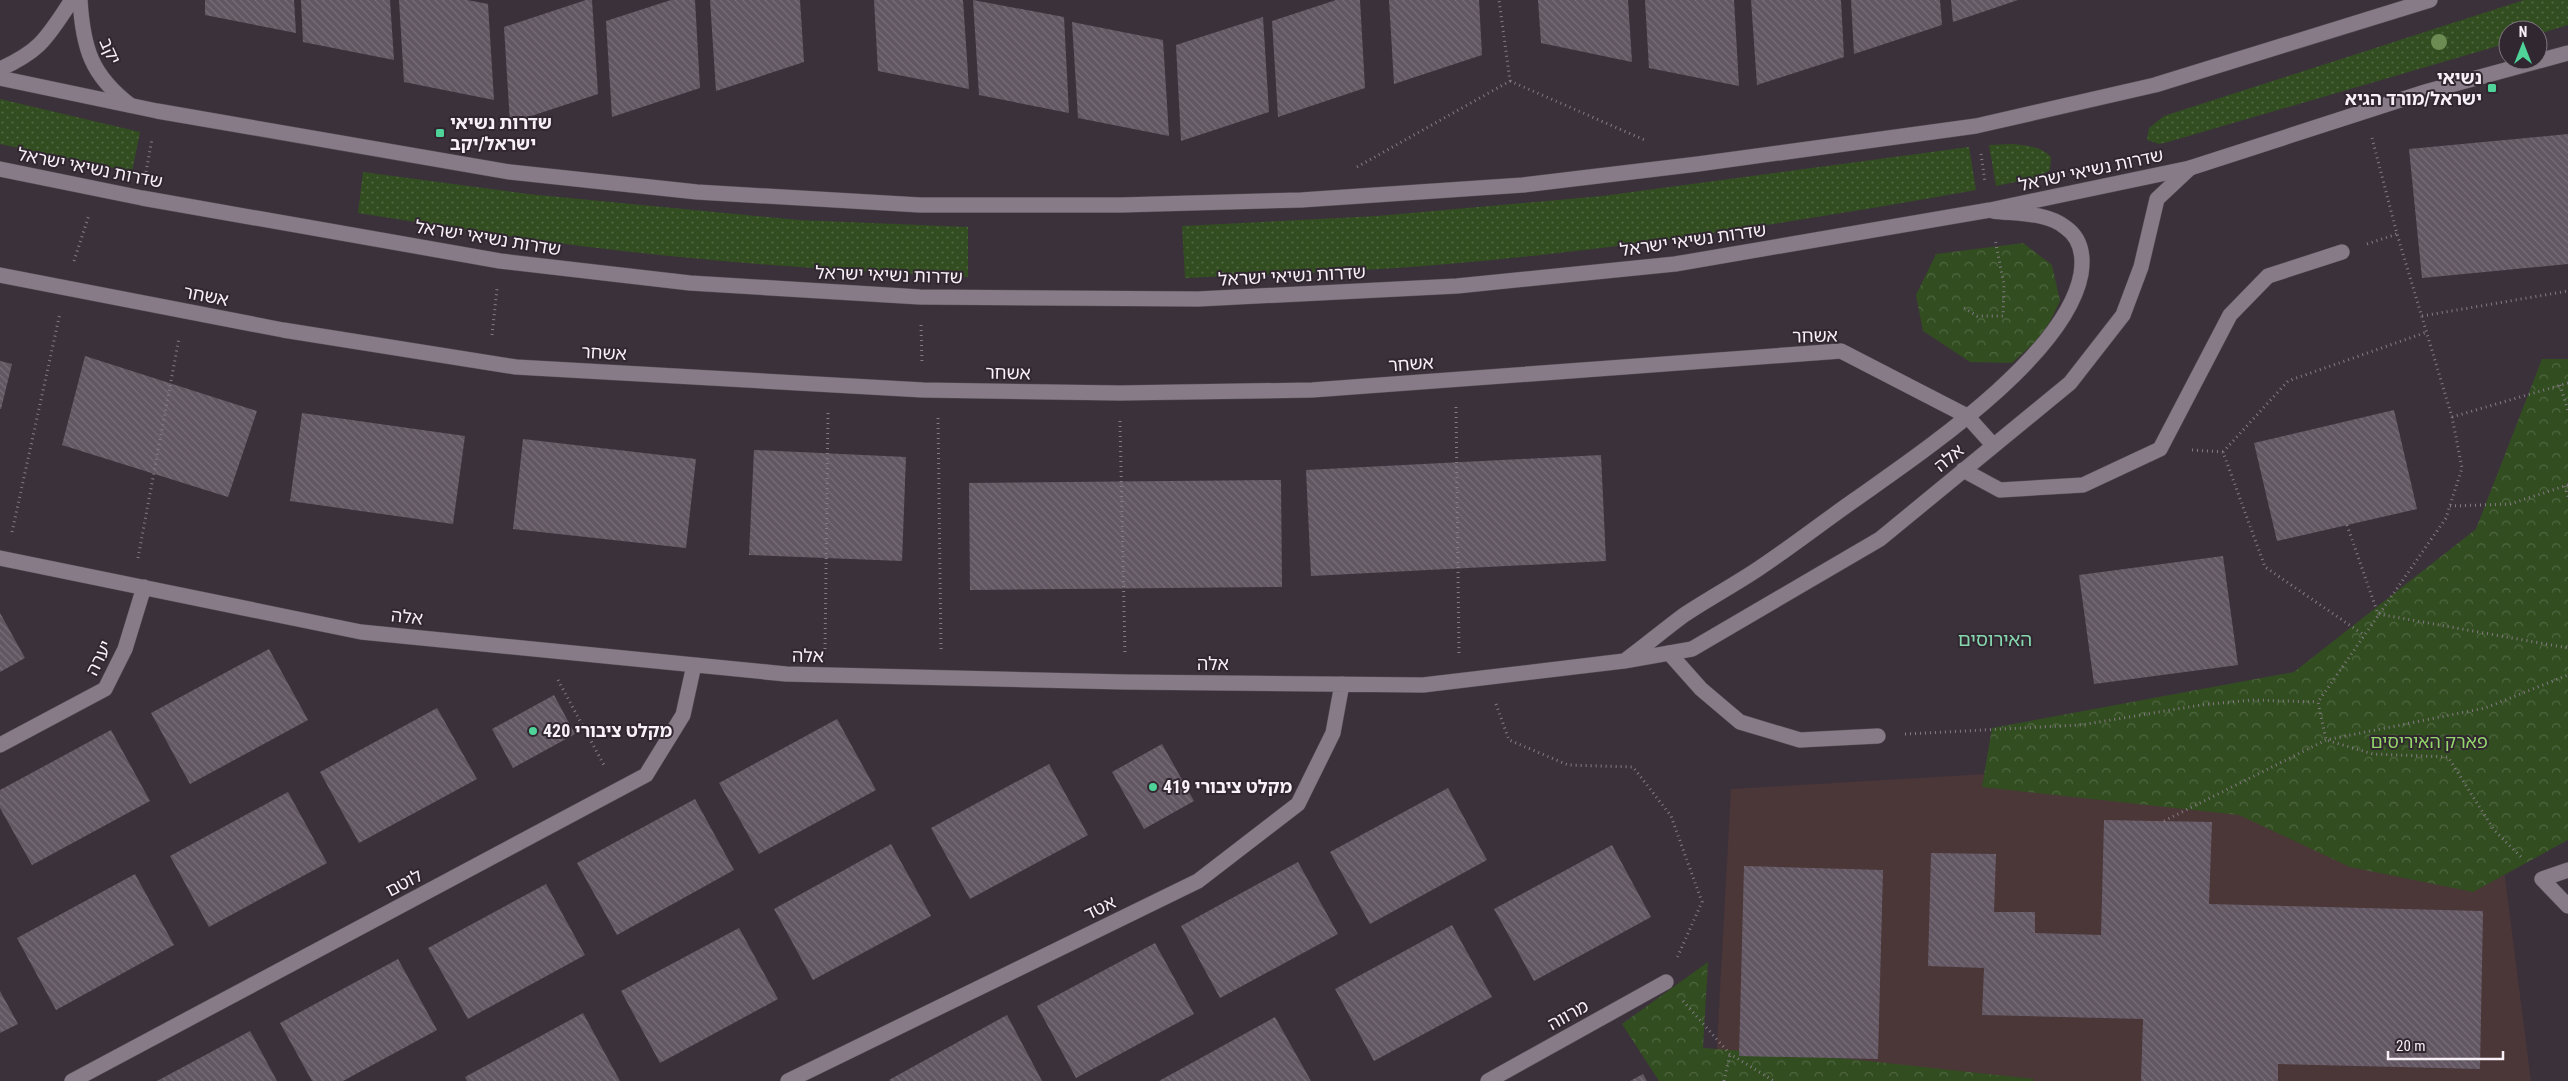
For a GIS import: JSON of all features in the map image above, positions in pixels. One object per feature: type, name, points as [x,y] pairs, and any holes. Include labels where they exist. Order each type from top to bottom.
[{"type":"street","points":[[0,69],[25,57],[44,41],[72,0]]},
{"type":"street","name":"יקב","points":[[80,0],[85,46],[100,76],[111,91],[130,106]]},
{"type":"street","points":[[0,78],[130,106],[510,172],[698,192],[920,205],[1121,205],[1301,200],[1523,185],[1708,163],[1976,126],[2155,84],[2430,0]]},
{"type":"street","name":"שדרות נשיאי ישראל","points":[[0,169],[97,190],[500,261],[690,283],[920,297],[1198,299],[1457,286],[1675,264],[1990,210],[2190,168],[2425,92],[2568,53]]},
{"type":"street","name":"אלה","points":[[3,559],[361,632],[786,674],[1125,682],[1423,685],[1624,661],[1692,649],[1880,540],[2070,382],[2123,314],[2141,267],[2158,199],[2190,168]]},
{"type":"street","name":"אלה","points":[[1624,661],[1684,616],[1758,569],[1894,472],[1967,416],[2024,365],[2058,327],[2078,287],[2082,264],[2081,245],[2066,227],[2045,217],[1990,210]]},
{"type":"street","points":[[1963,470],[2000,490],[2084,485],[2160,449],[2230,315],[2268,276],[2342,252]]},
{"type":"street","name":"אשחר","points":[[0,275],[283,330],[516,367],[922,390],[1120,393],[1312,390],[1841,351],[1967,416],[1993,445]]},
{"type":"street","name":"יערה","points":[[0,745],[105,689],[125,649],[139,586]]},
{"type":"street","points":[[1669,653],[1701,689],[1740,722],[1800,740],[1878,736]]},
{"type":"street","name":"לוטם","points":[[72,1081],[646,775],[683,716],[694,665]]},
{"type":"street","name":"אטד","points":[[788,1081],[1198,881],[1298,804],[1333,733],[1342,684]]},
{"type":"street","points":[[2568,870],[2542,879],[2568,906]]},
{"type":"street","name":"מרווה","points":[[1488,1081],[1666,982]]},
{"type":"path","points":[[1499,0],[1510,81]]},
{"type":"path","points":[[1510,81],[1653,144]]},
{"type":"path","points":[[1351,171],[1510,81]]},
{"type":"path","points":[[145,175],[154,131]]},
{"type":"path","points":[[2326,740],[2318,702],[2446,518],[2462,468],[2452,417],[2397,234],[2371,135]]},
{"type":"path","points":[[1980,147],[1986,186]]},
{"type":"path","points":[[3,559],[66,288],[97,190]]},
{"type":"path","points":[[1964,308],[1977,316],[2003,316],[2004,285],[1993,232]]},
{"type":"path","points":[[488,363],[500,261]]},
{"type":"path","points":[[2422,316],[2568,290]]},
{"type":"path","points":[[920,297],[922,390]]},
{"type":"path","points":[[139,586],[184,311]]},
{"type":"path","points":[[2223,452],[2288,381],[2426,332]]},
{"type":"path","points":[[1455,379],[1460,680]]},
{"type":"path","points":[[2452,417],[2568,383]]},
{"type":"path","points":[[824,675],[828,384]]},
{"type":"path","points":[[2560,385],[2568,411]]},
{"type":"path","points":[[938,390],[941,677]]},
{"type":"path","points":[[1120,393],[1125,682]]},
{"type":"path","points":[[2160,449],[2223,452]]},
{"type":"path","points":[[2223,452],[2265,567],[2364,635]]},
{"type":"path","points":[[2450,506],[2510,504],[2567,486],[2568,497]]},
{"type":"path","points":[[2347,526],[2378,614]]},
{"type":"path","points":[[2378,614],[2568,648]]},
{"type":"path","points":[[560,652],[558,682],[618,790]]},
{"type":"path","points":[[2164,821],[2326,740],[2485,708],[2568,675]]},
{"type":"path","points":[[1488,677],[1509,740],[1568,765],[1633,767],[1671,816],[1702,902],[1666,982],[1730,1054],[1774,1081]]},
{"type":"path","points":[[1878,736],[2081,725],[2201,705],[2252,700],[2318,702]]},
{"type":"path","points":[[2326,740],[2373,754],[2448,757],[2494,830],[2542,879]]},
{"type":"path","points":[[1724,1081],[1730,1054]]},
{"type":"shaded area","points":[[2295,756],[2503,862],[2531,1081],[1715,1081],[1731,789]]},
{"type":"green space","points":[[2524,0],[2568,0],[2568,25],[2548,31],[2548,20],[2498,20],[2498,46],[2168,142],[2159,144],[2147,140],[2149,128],[2164,116]]},
{"type":"green space","points":[[0,99],[140,132],[132,172],[0,144]]},
{"type":"green space","points":[[2013,144],[2034,147],[2047,153],[2051,157],[2050,170],[2039,177],[1996,186],[1989,145]]},
{"type":"green space","points":[[1969,147],[1976,190],[1902,203],[1679,238],[1530,256],[1381,269],[1185,278],[1182,226],[1377,216],[1602,196]]},
{"type":"green space","points":[[363,172],[528,194],[799,220],[968,227],[968,277],[707,260],[514,237],[358,213]]},
{"type":"green space","points":[[2023,243],[2052,265],[2060,301],[2044,334],[2012,363],[1970,362],[1923,331],[1916,295],[1936,254]]},
{"type":"green space","name":"פארק האיריסים","points":[[2542,359],[2568,359],[2568,840],[2473,892],[2350,867],[2239,815],[1982,787],[1992,728],[2294,672],[2476,529]]},
{"type":"green space","points":[[1708,962],[1703,1048],[1850,1059],[2034,1079],[2033,1081],[1659,1081],[1622,1024]]},
{"type":"building","points":[[205,0],[294,0],[296,33],[205,15]]},
{"type":"building","points":[[301,0],[390,0],[394,60],[303,42]]},
{"type":"building","points":[[399,0],[467,0],[488,4],[494,100],[404,82]]},
{"type":"building","points":[[586,0],[592,0],[598,94],[510,123],[504,27]]},
{"type":"building","points":[[671,0],[695,0],[700,88],[612,117],[606,21]]},
{"type":"building","points":[[710,0],[800,0],[804,62],[716,91]]},
{"type":"building","points":[[874,0],[963,0],[969,89],[878,71]]},
{"type":"building","points":[[973,0],[1064,17],[1069,113],[979,95]]},
{"type":"building","points":[[1336,0],[1360,0],[1365,88],[1278,117],[1272,21]]},
{"type":"building","points":[[1389,0],[1479,0],[1482,55],[1394,84]]},
{"type":"building","points":[[1538,0],[1628,0],[1632,62],[1541,43]]},
{"type":"building","points":[[1645,0],[1734,0],[1739,86],[1649,68]]},
{"type":"building","points":[[1751,0],[1841,0],[1844,57],[1757,85]]},
{"type":"building","points":[[1851,0],[1940,0],[1942,25],[1854,54]]},
{"type":"building","points":[[1951,0],[2018,0],[1953,22]]},
{"type":"building","points":[[1263,17],[1269,112],[1181,141],[1176,45]]},
{"type":"building","points":[[1072,22],[1163,40],[1169,136],[1078,118]]},
{"type":"building","points":[[2568,134],[2568,264],[2422,278],[2409,149]]},
{"type":"building","points":[[85,356],[257,411],[228,497],[62,445]]},
{"type":"building","points":[[0,361],[12,364],[1,409],[0,409]]},
{"type":"building","points":[[2394,410],[2417,509],[2277,541],[2254,443]]},
{"type":"building","points":[[302,413],[465,436],[453,524],[290,501]]},
{"type":"building","points":[[523,439],[696,459],[686,548],[513,529]]},
{"type":"building","points":[[754,450],[906,457],[902,561],[749,555]]},
{"type":"building","points":[[1601,455],[1606,561],[1311,576],[1306,470]]},
{"type":"building","points":[[1281,480],[1282,587],[970,590],[969,483]]},
{"type":"building","points":[[2223,556],[2238,665],[2094,684],[2079,575]]},
{"type":"building","points":[[0,613],[25,658],[0,672]]},
{"type":"building","points":[[269,649],[308,720],[190,784],[151,713]]},
{"type":"building","name":"מקלט ציבורי 420","points":[[554,695],[575,734],[513,768],[492,729]]},
{"type":"building","points":[[437,708],[477,779],[359,843],[320,772]]},
{"type":"building","points":[[837,719],[876,790],[759,854],[719,783]]},
{"type":"building","points":[[111,730],[150,801],[32,865],[0,808],[0,790]]},
{"type":"building","name":"מקלט ציבורי 419","points":[[1162,744],[1194,801],[1144,829],[1112,772]]},
{"type":"building","points":[[1049,764],[1088,835],[970,899],[931,828]]},
{"type":"building","points":[[1448,788],[1487,860],[1370,924],[1330,852]]},
{"type":"building","points":[[288,792],[327,863],[209,927],[170,856]]},
{"type":"building","points":[[695,799],[734,870],[617,935],[577,863]]},
{"type":"building","points":[[2104,820],[2212,822],[2209,904],[2483,911],[2480,1069],[2278,1064],[2278,1081],[2141,1081],[2143,1019],[1982,1015],[1984,968],[1928,966],[1931,853],[1996,854],[1994,912],[2035,912],[2035,933],[2101,935]]},
{"type":"building","points":[[891,844],[931,916],[813,980],[774,909]]},
{"type":"building","points":[[1612,845],[1651,917],[1534,981],[1494,909]]},
{"type":"building","points":[[1298,862],[1338,934],[1220,998],[1181,926]]},
{"type":"building","points":[[1744,866],[1883,870],[1878,1059],[1739,1056]]},
{"type":"building","points":[[135,874],[174,945],[56,1010],[17,938]]},
{"type":"building","points":[[546,884],[585,955],[468,1019],[428,948]]},
{"type":"building","points":[[1452,925],[1492,997],[1374,1061],[1335,989]]},
{"type":"building","points":[[739,928],[778,999],[660,1063],[621,991]]},
{"type":"building","points":[[1155,943],[1194,1014],[1076,1078],[1037,1006]]},
{"type":"building","points":[[398,959],[437,1030],[343,1081],[312,1081],[280,1023]]},
{"type":"building","points":[[0,991],[18,1024],[0,1033]]},
{"type":"building","points":[[583,1013],[620,1081],[467,1081],[465,1077]]},
{"type":"building","points":[[1007,1015],[1042,1081],[889,1080]]},
{"type":"building","points":[[1275,1017],[1311,1081],[1159,1081]]},
{"type":"building","points":[[250,1031],[277,1081],[157,1081]]},
{"type":"building","points":[[1643,1074],[1647,1081],[1630,1081]]},
{"type":"place","name":"נשיאי ישראל/מורד הגיא","points":[[2492,88]]},
{"type":"place","name":"שדרות נשיאי ישראל/יקב","points":[[440,133]]},
{"type":"place","name":"מקלט ציבורי 420","points":[[533,731]]},
{"type":"place","name":"מקלט ציבורי 419","points":[[1153,787]]},
{"type":"district","name":"האירוסים","points":[[1995,639]]}]
